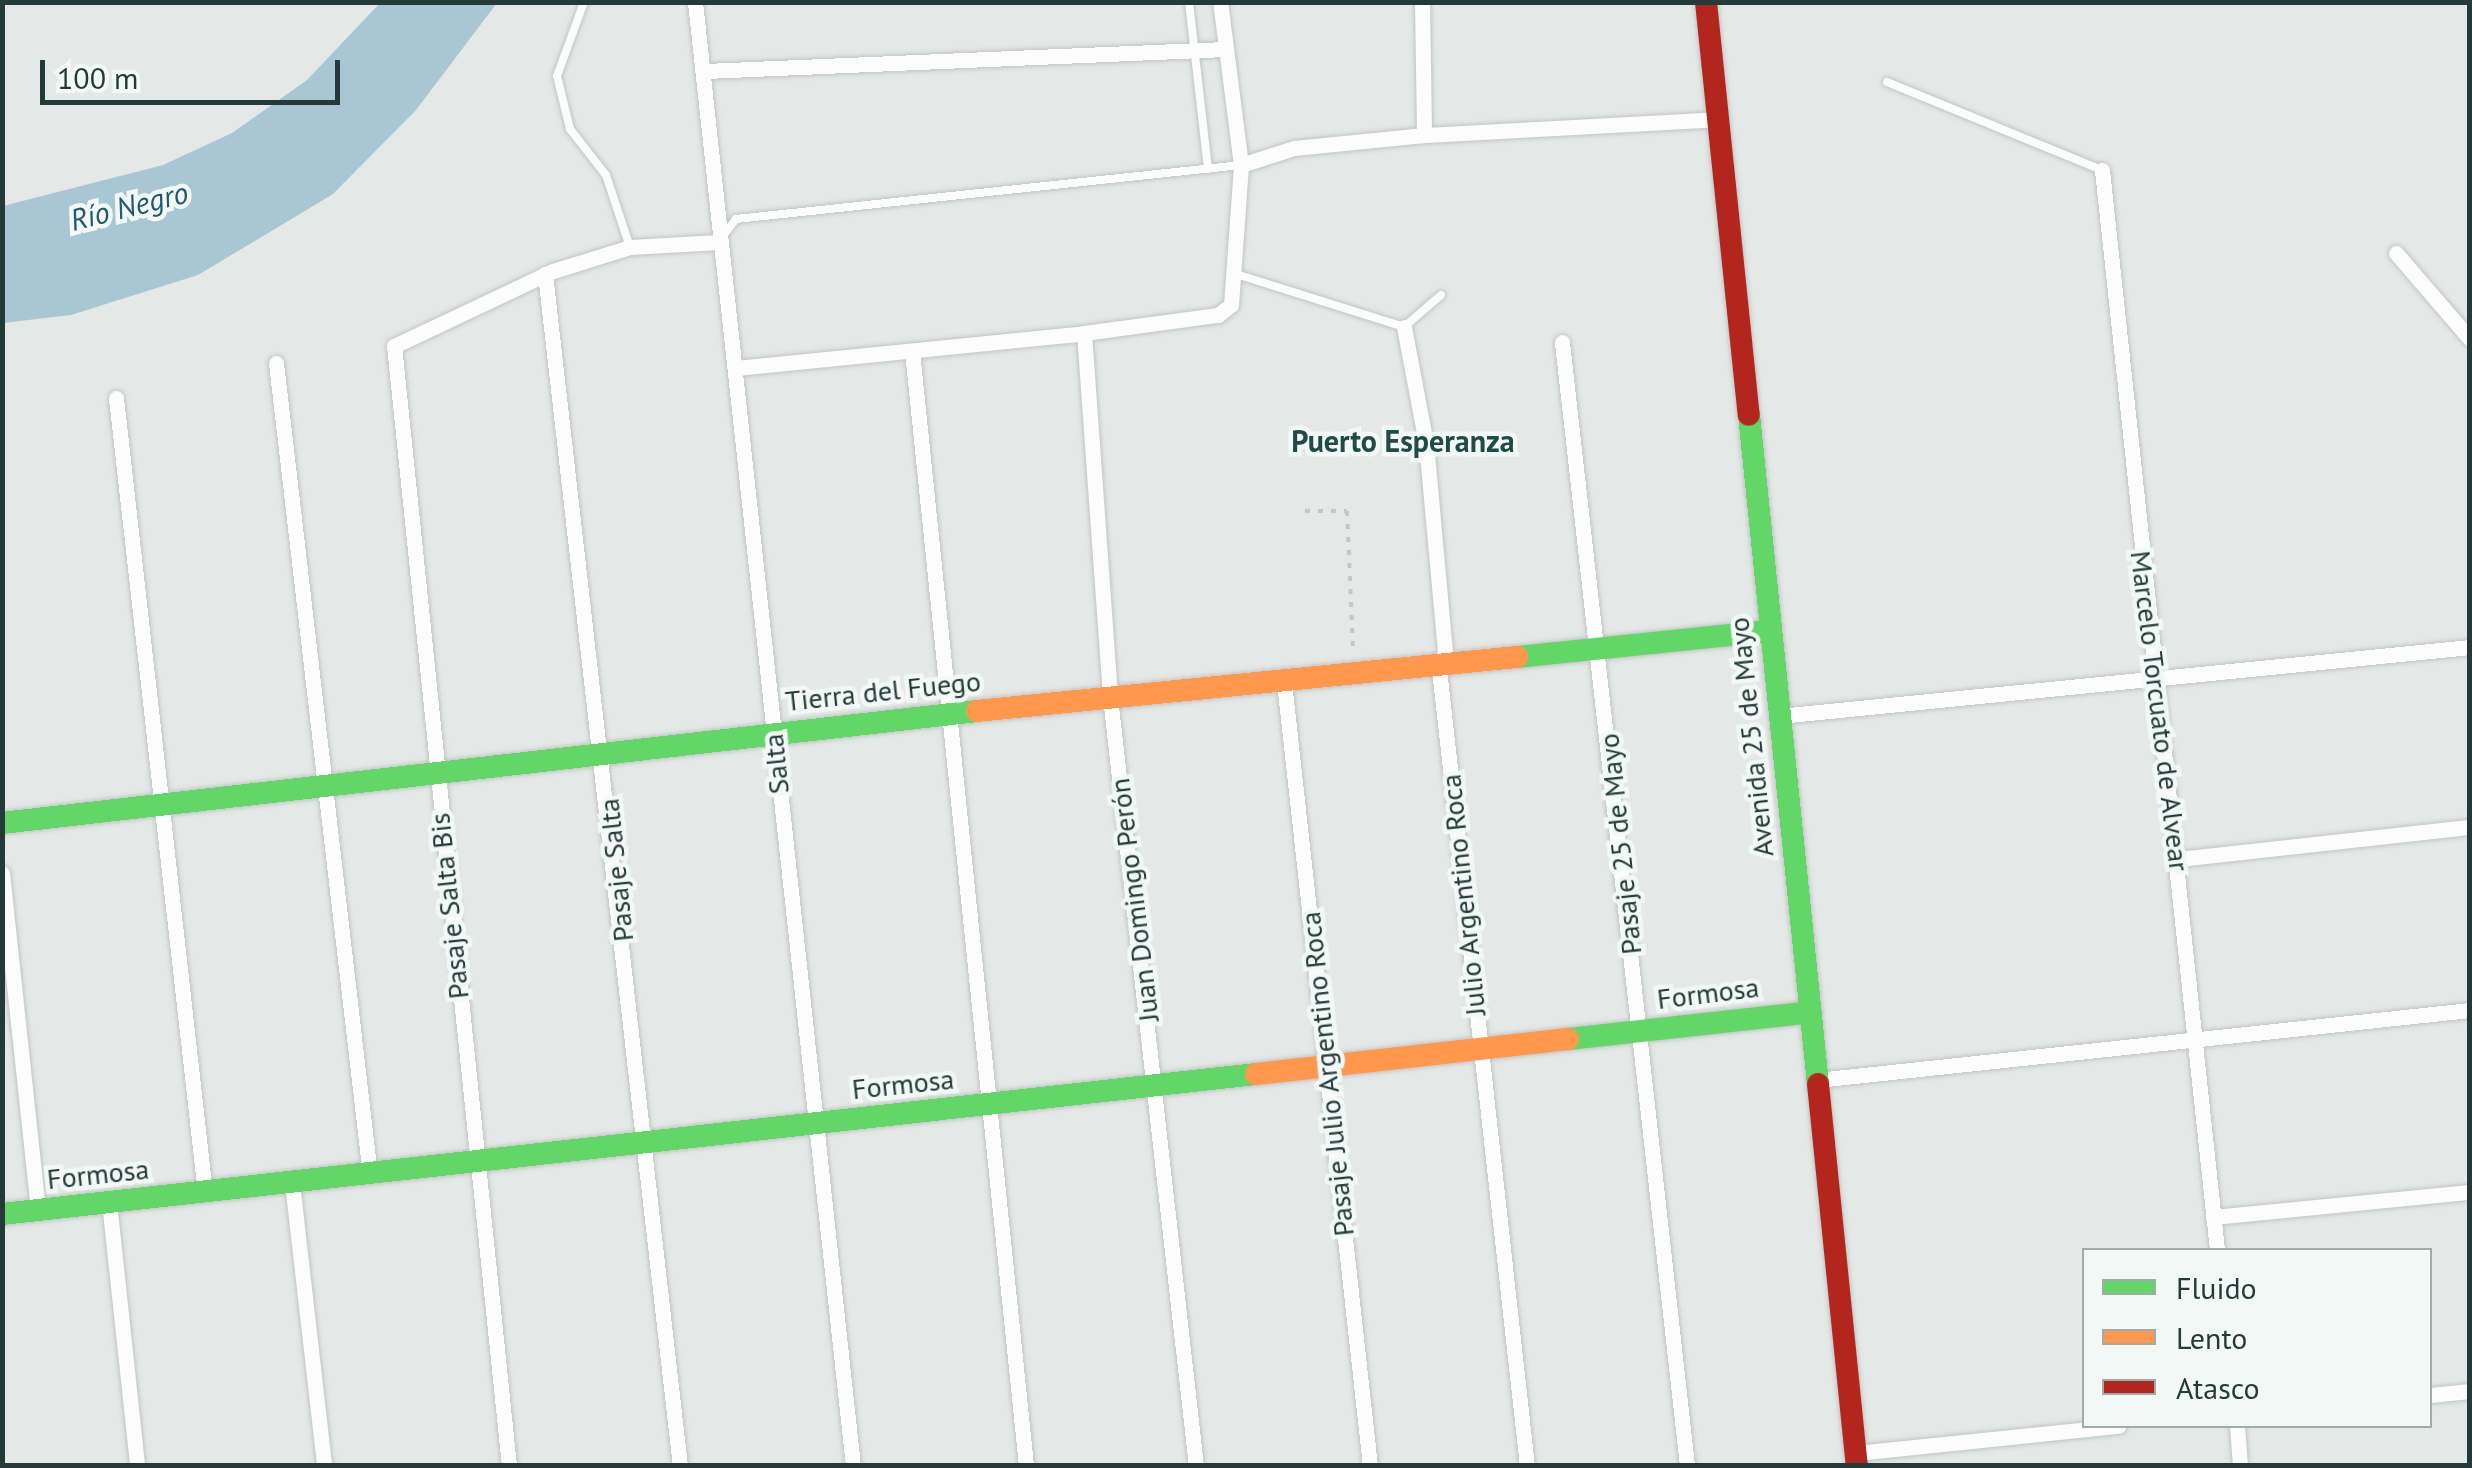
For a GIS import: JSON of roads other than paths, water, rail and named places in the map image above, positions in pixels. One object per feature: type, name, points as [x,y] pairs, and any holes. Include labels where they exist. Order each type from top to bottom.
[{"type":"street","name":"Salta","points":[[696,2],[853,1466]]},
{"type":"street","points":[[736,368],[1084,333],[1218,315],[1232,306],[1241,165],[1220,2]]},
{"type":"street","points":[[1422,2],[1424,135]]},
{"type":"street","name":"Avenida 25 de Mayo","points":[[1706,2],[1856,1459]]},
{"type":"street","points":[[705,70],[1226,49]]},
{"type":"street","points":[[1241,165],[1294,148],[1424,135],[1719,119]]},
{"type":"street","name":"Marcelo Torcuato de Alvear","points":[[2102,170],[2153,678],[2198,1022],[2192,1038],[2217,1248]]},
{"type":"street","points":[[545,274],[630,247],[719,242]]},
{"type":"street","points":[[2396,253],[2470,339]]},
{"type":"street","name":"Pasaje Salta Bis","points":[[509,1466],[435,780],[394,346],[545,274]]},
{"type":"street","name":"Pasaje Salta","points":[[545,274],[604,755],[680,1466]]},
{"type":"street","name":"Julio Argentino Roca","points":[[1404,327],[1426,443],[1445,651],[1439,669],[1526,1466]]},
{"type":"street","name":"Juan Domingo Perón","points":[[1084,333],[1110,697],[1196,1466]]},
{"type":"street","name":"Pasaje 25 de Mayo","points":[[1562,342],[1600,650],[1687,1466]]},
{"type":"street","points":[[912,351],[984,1105],[1026,1466]]},
{"type":"street","points":[[276,363],[370,1174]]},
{"type":"street","points":[[116,398],[206,1194]]},
{"type":"street","name":"Tierra del Fuego","points":[[2,823],[435,780],[772,732],[1110,697],[1439,669],[1770,631]]},
{"type":"street","points":[[1778,716],[2470,648]]},
{"type":"street","name":"Pasaje Julio Argentino Roca","points":[[1284,682],[1370,1466]]},
{"type":"street","points":[[2179,860],[2470,827]]},
{"type":"street","points":[[2,873],[38,1211]]},
{"type":"street","points":[[1817,1080],[2470,1010]]},
{"type":"street","name":"Formosa","points":[[2,1214],[1810,1012]]},
{"type":"street","points":[[292,1183],[324,1466]]},
{"type":"street","points":[[2213,1217],[2470,1192]]},
{"type":"street","points":[[109,1202],[136,1466]]},
{"type":"street","points":[[2432,1395],[2470,1392]]},
{"type":"street","points":[[1856,1459],[2103,1428]]},
{"type":"street","points":[[2237,1428],[2240,1466]]},
{"type":"lane","points":[[584,2],[557,76],[570,129],[606,175],[630,247]]},
{"type":"lane","points":[[1188,2],[1208,169]]},
{"type":"lane","points":[[1887,82],[2102,170]]},
{"type":"lane","points":[[719,242],[736,219],[1241,165]]},
{"type":"lane","points":[[1236,274],[1404,327],[1441,295]]},
{"type":"water","name":"Río Negro","points":[[380,3],[497,3],[416,110],[333,194],[198,275],[71,315],[3,323],[3,206],[163,165],[232,133],[307,80]]},
{"type":"district","name":"Puerto Esperanza","points":[[1403,441]]}]
